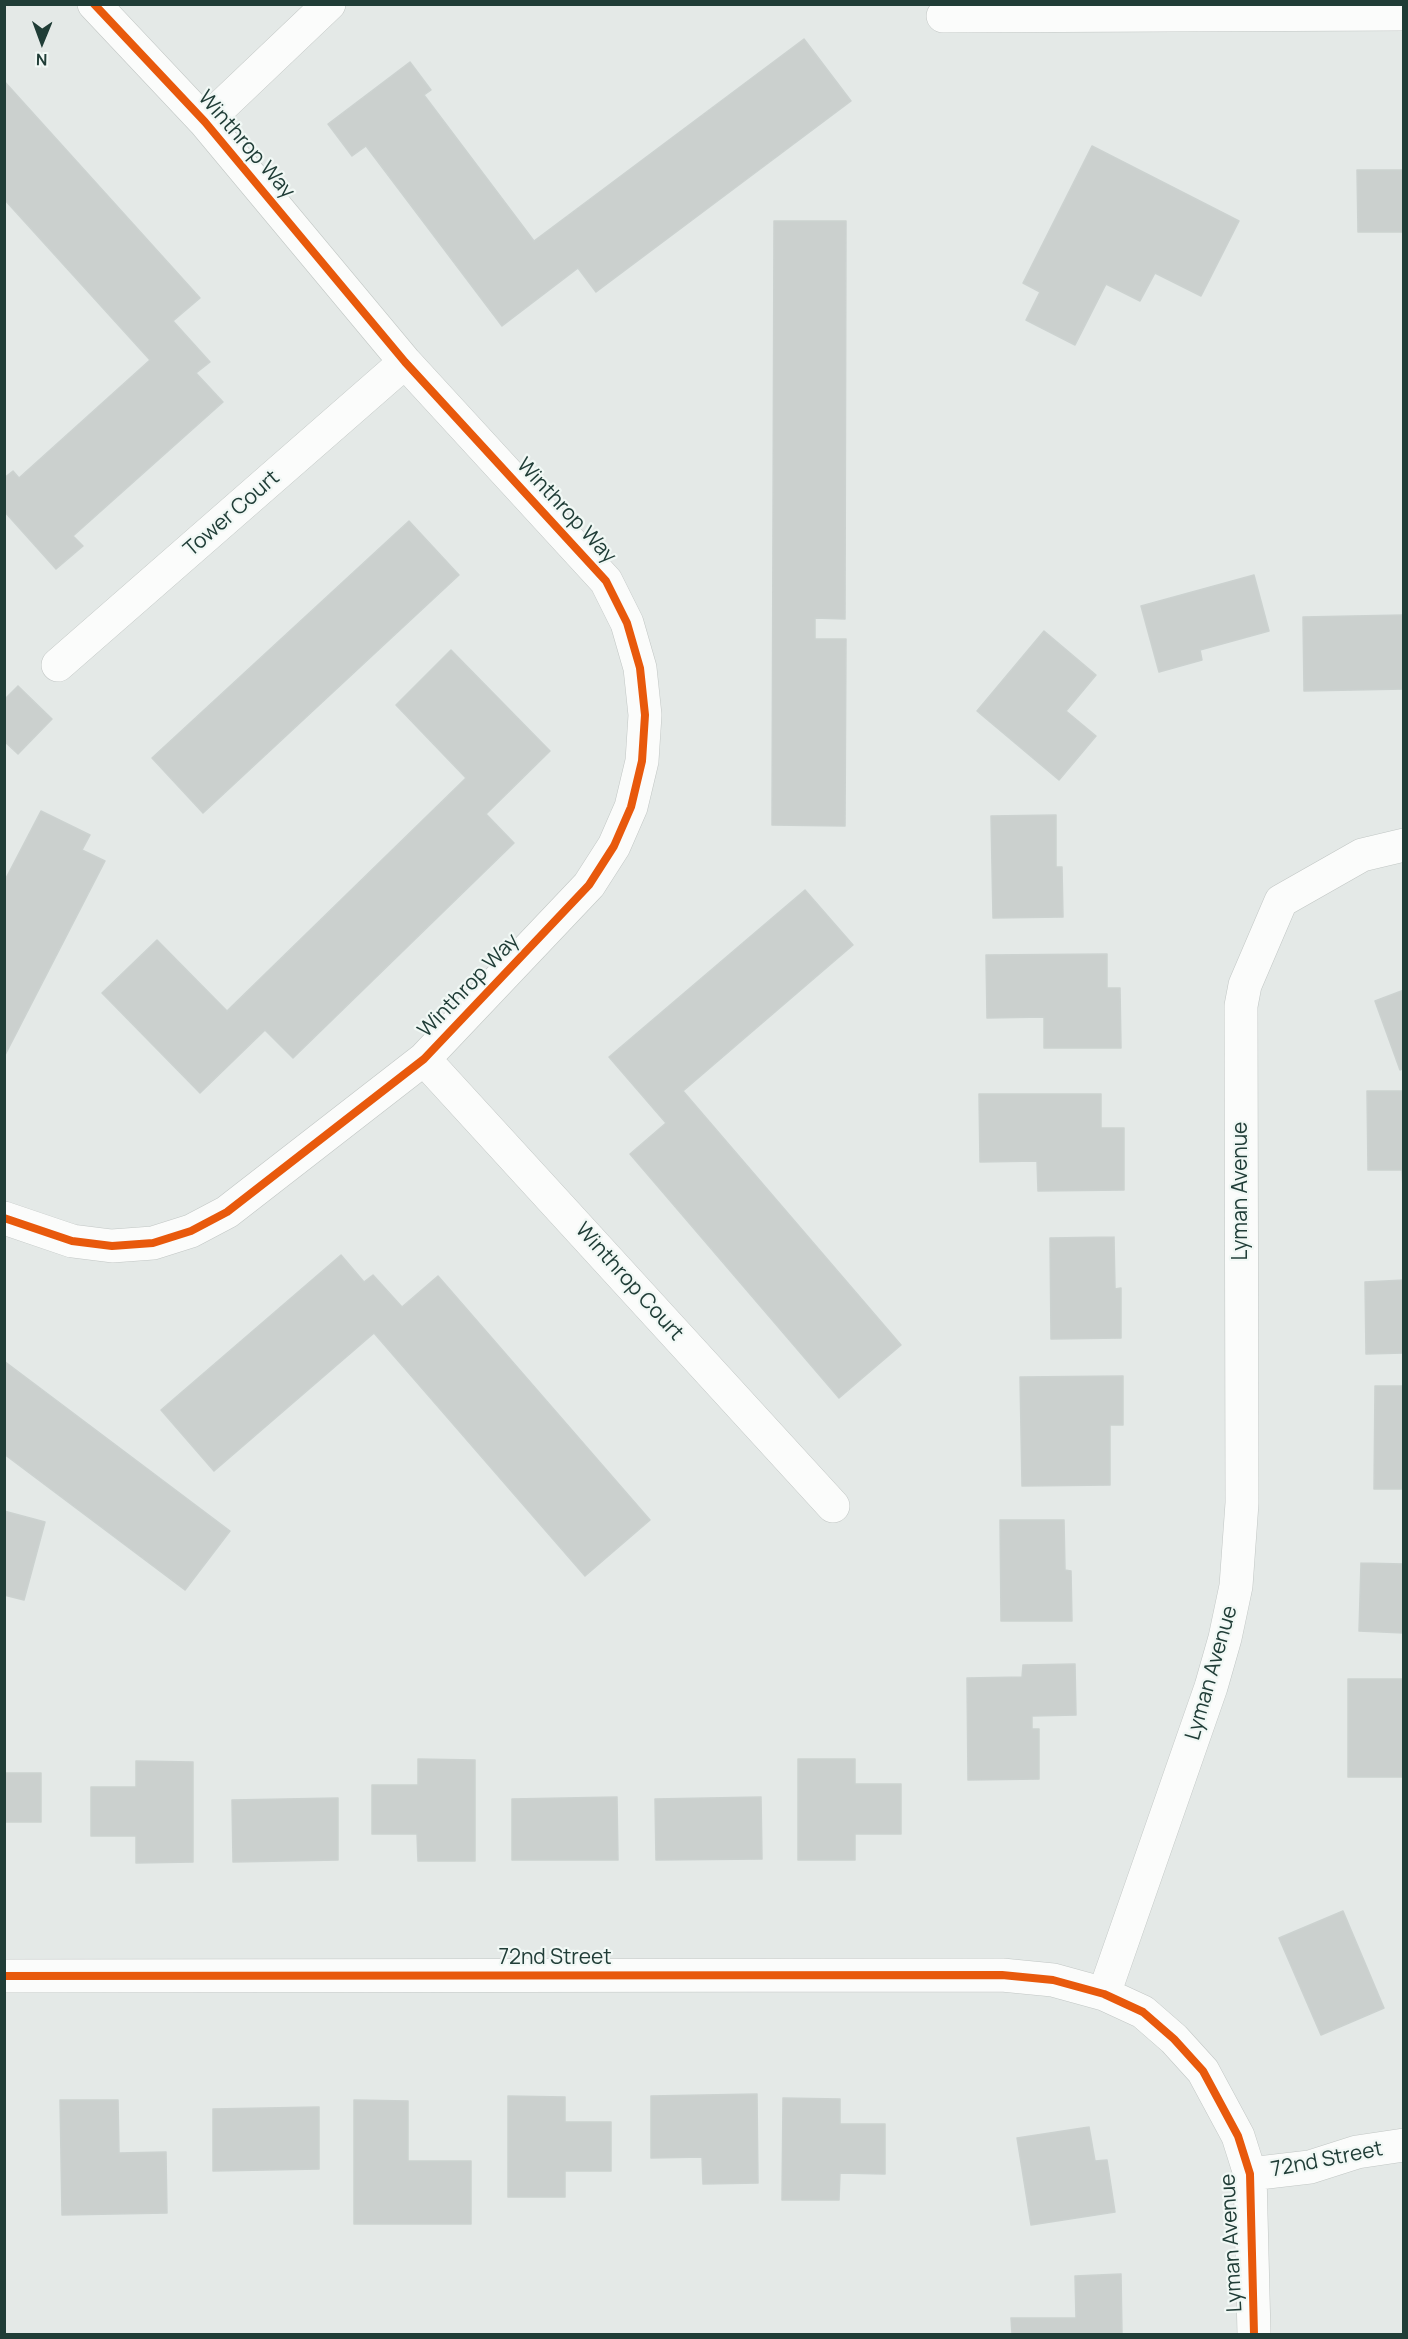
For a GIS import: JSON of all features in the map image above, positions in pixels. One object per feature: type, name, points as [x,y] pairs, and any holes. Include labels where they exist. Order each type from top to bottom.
[{"type":"street","name":"Winthrop Way","points":[[4,1218],[72,1241],[112,1246],[153,1243],[191,1231],[227,1212],[424,1059],[589,885],[608,856],[631,807],[642,761],[645,715],[640,668],[630,634],[606,581],[405,362],[205,122],[94,4]]},
{"type":"street","points":[[205,122],[330,4]]},
{"type":"street","points":[[943,16],[1404,14]]},
{"type":"street","name":"Tower Court","points":[[58,665],[405,362]]},
{"type":"street","name":"Lyman Avenue","points":[[1254,2334],[1250,2174],[1238,2136],[1203,2071],[1174,2039],[1143,2012],[1104,1994],[1211,1687],[1226,1638],[1236,1587],[1242,1503],[1241,1006],[1245,985],[1281,901],[1362,855],[1404,845]]},
{"type":"street","name":"Winthrop Court","points":[[424,1059],[833,1506]]},
{"type":"street","name":"72nd Street","points":[[4,1976],[1002,1975],[1053,1980],[1104,1994]]},
{"type":"street","name":"72nd Street","points":[[1250,2174],[1310,2167],[1357,2152],[1404,2145]]},
{"type":"building","points":[[804,39],[851,101],[596,292],[578,268],[502,326],[366,146],[352,156],[328,124],[410,62],[431,90],[424,95],[534,241]]},
{"type":"building","points":[[4,81],[200,298],[173,321],[210,362],[196,373],[223,402],[73,536],[83,546],[56,569],[4,511],[4,478],[13,471],[19,478],[150,360],[4,199]]},
{"type":"building","points":[[1092,146],[1239,221],[1201,296],[1155,273],[1140,301],[1106,284],[1075,345],[1026,320],[1040,292],[1023,283]]},
{"type":"building","points":[[1357,170],[1404,170],[1404,232],[1358,232]]},
{"type":"building","points":[[774,221],[846,221],[845,619],[815,618],[815,639],[846,639],[845,826],[772,825]]},
{"type":"building","points":[[409,521],[459,575],[203,813],[152,758]]},
{"type":"building","points":[[1254,575],[1269,631],[1200,650],[1202,660],[1159,672],[1141,606]]},
{"type":"building","points":[[1404,615],[1404,689],[1304,691],[1303,617]]},
{"type":"building","points":[[1044,631],[1096,675],[1066,711],[1096,736],[1059,780],[977,711]]},
{"type":"building","points":[[451,650],[550,751],[486,814],[514,843],[293,1058],[265,1030],[200,1093],[102,993],[157,940],[227,1011],[466,778],[396,705]]},
{"type":"building","points":[[18,686],[52,719],[18,754],[4,741],[4,700]]},
{"type":"building","points":[[41,811],[90,835],[82,850],[105,861],[4,1057],[4,882]]},
{"type":"building","points":[[1056,815],[1056,867],[1062,867],[1063,917],[993,918],[991,816]]},
{"type":"building","points":[[805,890],[853,945],[683,1091],[901,1345],[839,1398],[630,1154],[666,1123],[609,1057]]},
{"type":"building","points":[[1107,954],[1107,988],[1120,988],[1121,1048],[1044,1048],[1044,1017],[987,1018],[986,955]]},
{"type":"building","points":[[1404,990],[1404,1068],[1400,1070],[1375,1001]]},
{"type":"building","points":[[1367,1091],[1404,1091],[1404,1206],[1402,1170],[1368,1170]]},
{"type":"building","points":[[979,1094],[1101,1094],[1101,1128],[1124,1128],[1124,1190],[1038,1191],[1037,1161],[980,1162]]},
{"type":"building","points":[[1114,1237],[1115,1289],[1121,1288],[1121,1338],[1051,1339],[1050,1238]]},
{"type":"building","points":[[341,1255],[364,1282],[373,1275],[402,1307],[438,1276],[650,1520],[585,1576],[374,1333],[214,1471],[161,1410]]},
{"type":"building","points":[[1404,1280],[1404,1353],[1366,1354],[1365,1282]]},
{"type":"building","points":[[4,1361],[230,1531],[185,1590],[4,1454]]},
{"type":"building","points":[[1123,1376],[1123,1425],[1110,1425],[1110,1485],[1022,1486],[1020,1377]]},
{"type":"building","points":[[1375,1386],[1404,1386],[1404,1489],[1374,1489]]},
{"type":"building","points":[[4,1511],[45,1522],[24,1600],[4,1595]]},
{"type":"building","points":[[1000,1520],[1064,1520],[1065,1570],[1071,1571],[1072,1621],[1001,1621]]},
{"type":"building","points":[[1361,1563],[1404,1564],[1404,1633],[1359,1631]]},
{"type":"building","points":[[1075,1664],[1076,1715],[1032,1716],[1032,1729],[1039,1729],[1039,1779],[968,1780],[967,1678],[1022,1677],[1023,1665]]},
{"type":"building","points":[[1348,1679],[1404,1679],[1404,1777],[1348,1777]]},
{"type":"building","points":[[418,1759],[475,1760],[475,1861],[418,1861],[417,1834],[372,1834],[372,1785],[418,1785]]},
{"type":"building","points":[[798,1759],[855,1759],[855,1784],[901,1784],[901,1834],[855,1834],[855,1860],[798,1860]]},
{"type":"building","points":[[136,1761],[193,1762],[193,1862],[136,1863],[136,1836],[91,1836],[91,1787],[136,1787]]},
{"type":"building","points":[[4,1773],[41,1773],[41,1822],[4,1822]]},
{"type":"building","points":[[617,1797],[618,1860],[512,1860],[512,1799]]},
{"type":"building","points":[[761,1797],[762,1859],[656,1860],[655,1799]]},
{"type":"building","points":[[338,1798],[338,1860],[233,1862],[232,1800]]},
{"type":"building","points":[[1343,1911],[1384,2008],[1321,2035],[1279,1938]]},
{"type":"building","points":[[757,2094],[758,2183],[703,2184],[702,2157],[651,2158],[651,2096]]},
{"type":"building","points":[[508,2096],[565,2097],[565,2122],[611,2122],[611,2171],[565,2171],[565,2197],[508,2197]]},
{"type":"building","points":[[783,2098],[840,2099],[840,2124],[885,2124],[885,2174],[840,2173],[839,2200],[782,2200]]},
{"type":"building","points":[[60,2100],[118,2100],[119,2153],[166,2152],[167,2213],[62,2215]]},
{"type":"building","points":[[354,2100],[408,2101],[408,2161],[471,2161],[471,2224],[354,2224]]},
{"type":"building","points":[[319,2107],[319,2169],[213,2171],[213,2109]]},
{"type":"building","points":[[1089,2127],[1095,2161],[1107,2160],[1115,2212],[1031,2225],[1017,2138]]},
{"type":"building","points":[[1121,2274],[1122,2334],[1012,2334],[1011,2318],[1076,2318],[1075,2276]]},
{"type":"cycle path","points":[[4,1218],[72,1241],[112,1246],[153,1243],[191,1231],[227,1212],[424,1059],[589,885],[614,846],[631,807],[642,761],[645,715],[640,668],[627,623],[606,581],[405,362],[205,122],[94,4]]},
{"type":"cycle path","points":[[4,1976],[1002,1975],[1053,1980],[1104,1994],[1143,2012],[1174,2039],[1203,2071],[1238,2136],[1250,2174],[1254,2334]]}]
